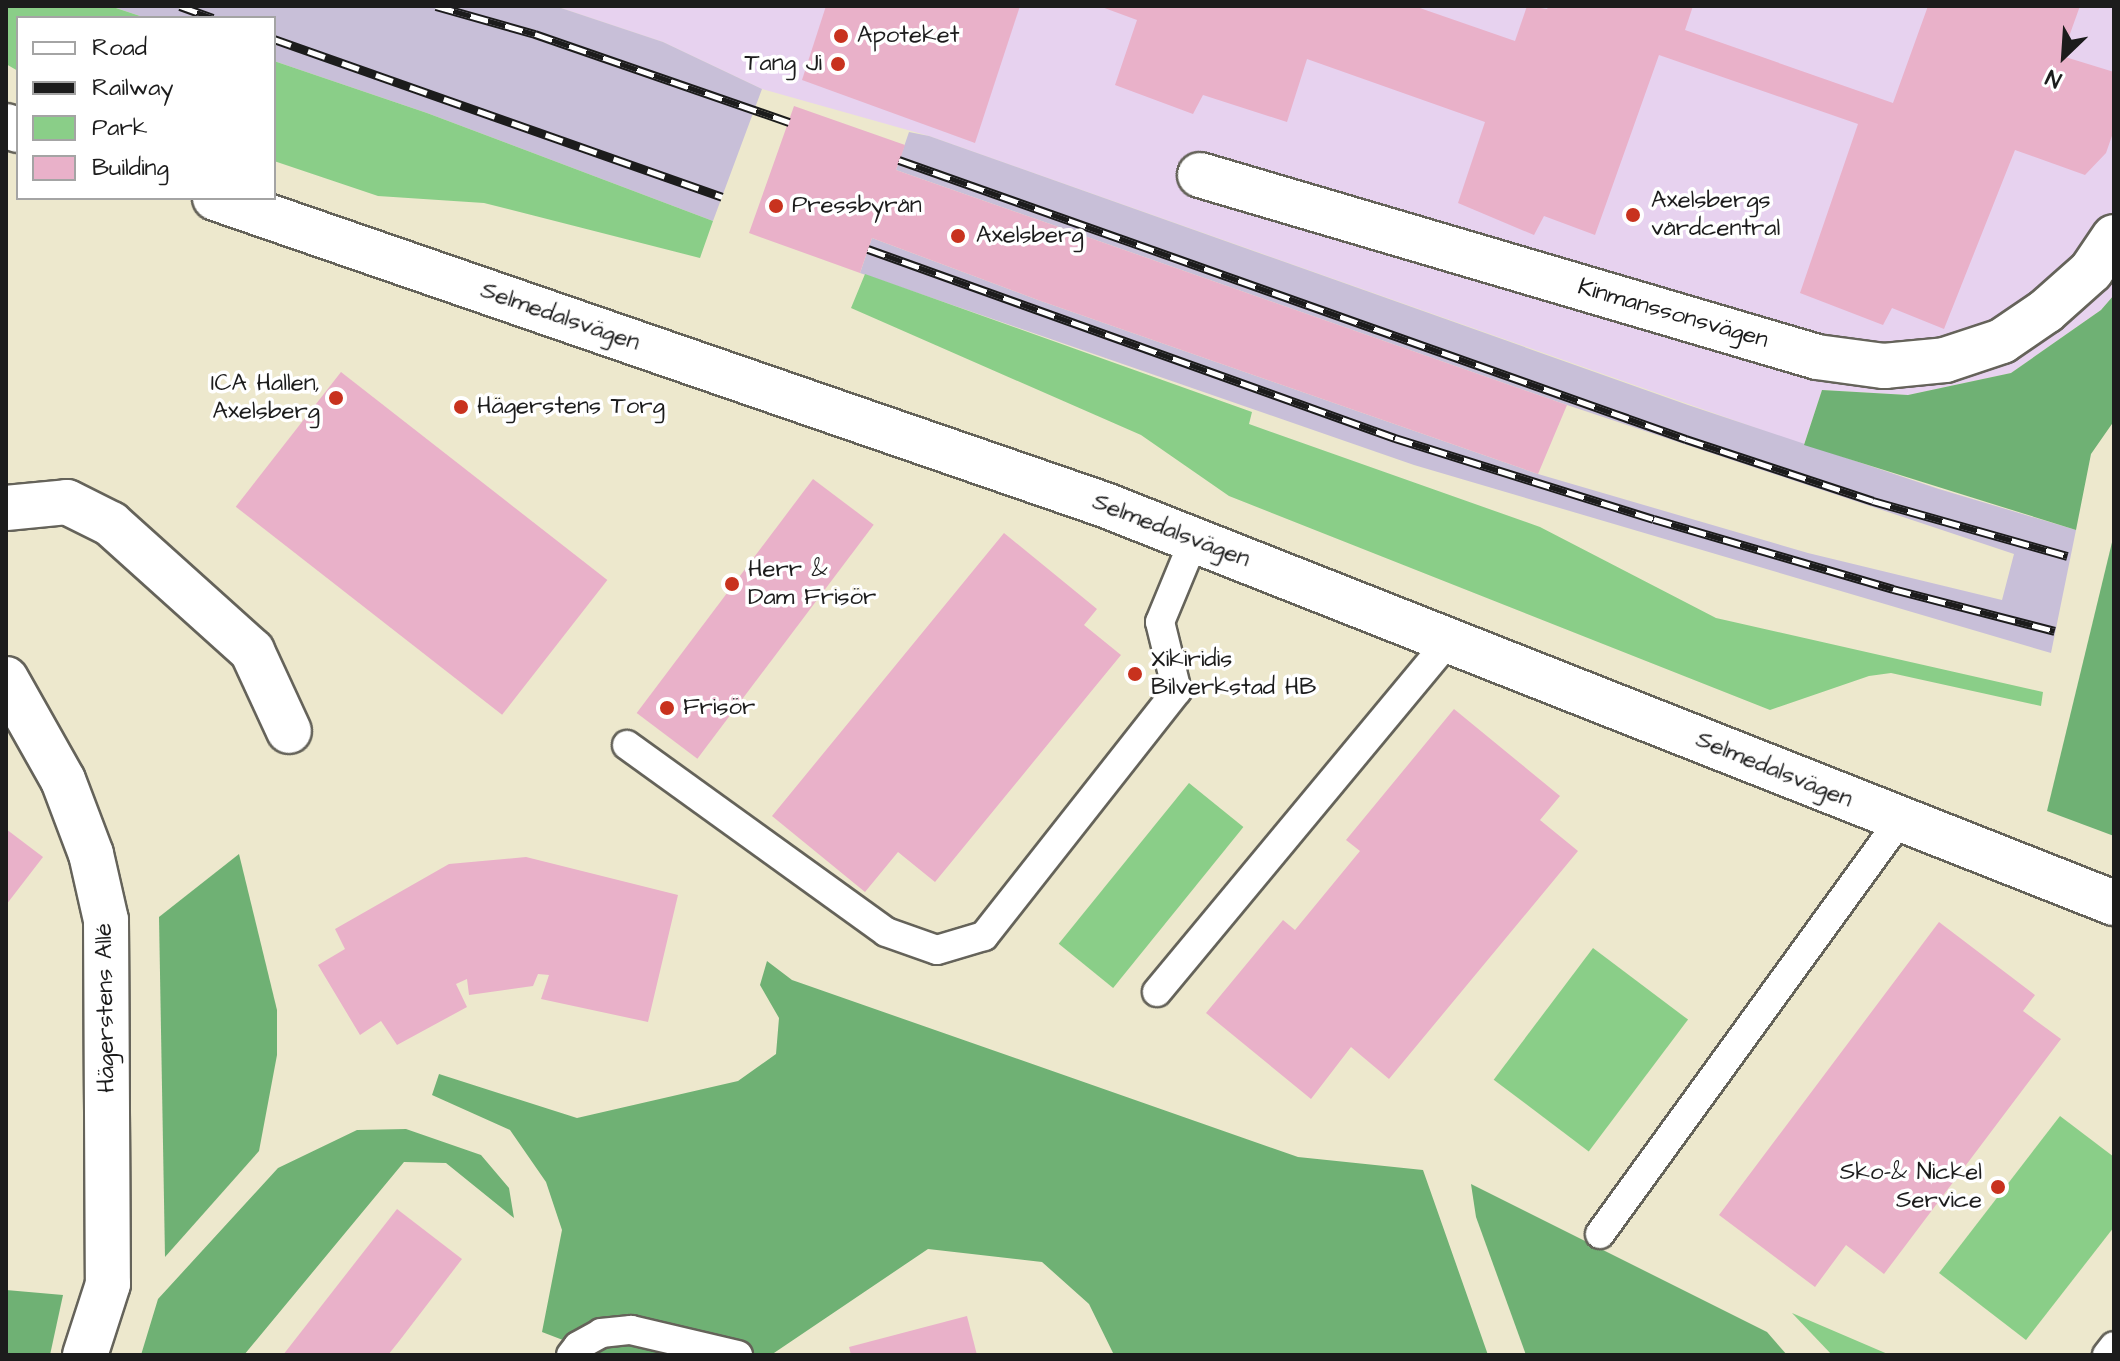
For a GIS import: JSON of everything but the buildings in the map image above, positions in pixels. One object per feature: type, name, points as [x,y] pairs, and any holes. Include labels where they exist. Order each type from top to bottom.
[{"type":"street","name":"Kinmanssonsvägen","points":[[1200,175],[1817,357],[1884,366],[1945,360],[2002,341],[2046,311],[2091,271],[2114,237]]},
{"type":"street","name":"Selmedalsvägen","points":[[221,200],[1065,490],[2114,903]]},
{"type":"street","points":[[6,508],[67,502],[111,524],[252,651],[289,731]]},
{"type":"street","name":"Hägerstens Allé","points":[[6,679],[63,780],[91,854],[106,920],[108,1284],[85,1355]]},
{"type":"lane","points":[[627,745],[886,932],[937,950],[984,936],[1177,691],[1160,622],[1194,540]]},
{"type":"lane","points":[[1157,992],[1449,640]]},
{"type":"lane","points":[[1600,1234],[1900,820]]},
{"type":"lane","points":[[571,1355],[578,1346],[601,1333],[631,1330],[738,1355]]},
{"type":"lane","points":[[2107,1355],[2114,1346]]},
{"type":"shaded area","points":[[110,6],[555,6],[663,42],[762,89],[713,221],[427,113],[276,62],[276,16],[140,16]]},
{"type":"shaded area","name":"Axelsbergs vårdcentral","points":[[555,6],[2114,6],[2114,295],[2101,310],[2011,373],[1908,395],[1822,390],[1804,445],[929,136],[762,89],[663,42]]},
{"type":"shaded area","points":[[909,132],[929,136],[1688,405],[1939,489],[2076,530],[2051,653],[1414,465],[860,273],[872,238],[1038,300],[1538,474],[1808,553],[2002,600],[2014,554],[1567,405],[896,170]]},
{"type":"green space","points":[[6,6],[110,6],[140,16],[16,16],[16,70],[6,64]]},
{"type":"green space","points":[[276,62],[427,113],[713,221],[700,258],[484,203],[378,196],[276,162]]},
{"type":"green space","points":[[865,274],[1252,412],[1249,424],[1540,527],[1716,618],[2043,692],[2041,706],[1891,673],[1869,676],[1770,710],[1229,496],[1141,435],[851,308]]},
{"type":"green space","points":[[2114,295],[2114,421],[2091,454],[2076,530],[1804,445],[1822,390],[1908,395],[2011,373],[2101,310]]},
{"type":"green space","points":[[2114,534],[2114,836],[2047,811]]},
{"type":"green space","points":[[1189,783],[1243,827],[1113,988],[1059,944]]},
{"type":"green space","points":[[239,854],[277,1010],[277,1055],[259,1151],[165,1257],[159,917]]},
{"type":"green space","points":[[1593,948],[1688,1020],[1589,1151],[1494,1080]]},
{"type":"green space","points":[[767,961],[792,980],[1298,1157],[1423,1170],[1488,1355],[1114,1355],[1089,1304],[1042,1262],[928,1249],[771,1355],[602,1355],[542,1332],[562,1230],[546,1182],[510,1130],[432,1095],[439,1074],[577,1118],[738,1081],[776,1054],[779,1018],[760,985]]},
{"type":"green space","points":[[2060,1116],[2114,1157],[2114,1227],[2026,1340],[1939,1273]]},
{"type":"green space","points":[[406,1129],[481,1155],[509,1188],[514,1218],[446,1163],[404,1162],[244,1355],[141,1355],[158,1299],[278,1168],[357,1130]]},
{"type":"green space","points":[[1471,1184],[1767,1332],[1787,1355],[1526,1355],[1476,1217]]},
{"type":"green space","points":[[6,1290],[63,1295],[50,1355],[6,1355]]},
{"type":"green space","points":[[1792,1313],[1890,1355],[1832,1355]]},
{"type":"railway","points":[[180,6],[208,16]]},
{"type":"railway","points":[[436,6],[535,34],[789,122]]},
{"type":"railway","points":[[276,40],[722,197]]},
{"type":"railway","points":[[899,160],[1686,439],[1873,501],[2067,556]]},
{"type":"railway","points":[[868,249],[1395,438],[1893,589],[2055,631]]},
{"type":"place","name":"Apoteket","points":[[841,36]]},
{"type":"place","name":"Tang Ji","points":[[838,64]]},
{"type":"place","name":"Pressbyrån","points":[[776,206]]},
{"type":"place","name":"Axelsbergs vårdcentral","points":[[1633,215]]},
{"type":"place","name":"Axelsberg","points":[[958,236]]},
{"type":"place","name":"ICA Hallen, Axelsberg","points":[[336,398]]},
{"type":"place","name":"Hägerstens Torg","points":[[461,407]]},
{"type":"place","name":"Herr & Dam Frisör","points":[[732,584]]},
{"type":"place","name":"Xikiridis Bilverkstad HB","points":[[1135,674]]},
{"type":"place","name":"Frisör","points":[[667,708]]},
{"type":"place","name":"Sko-& Nickel Service","points":[[1998,1187]]}]
